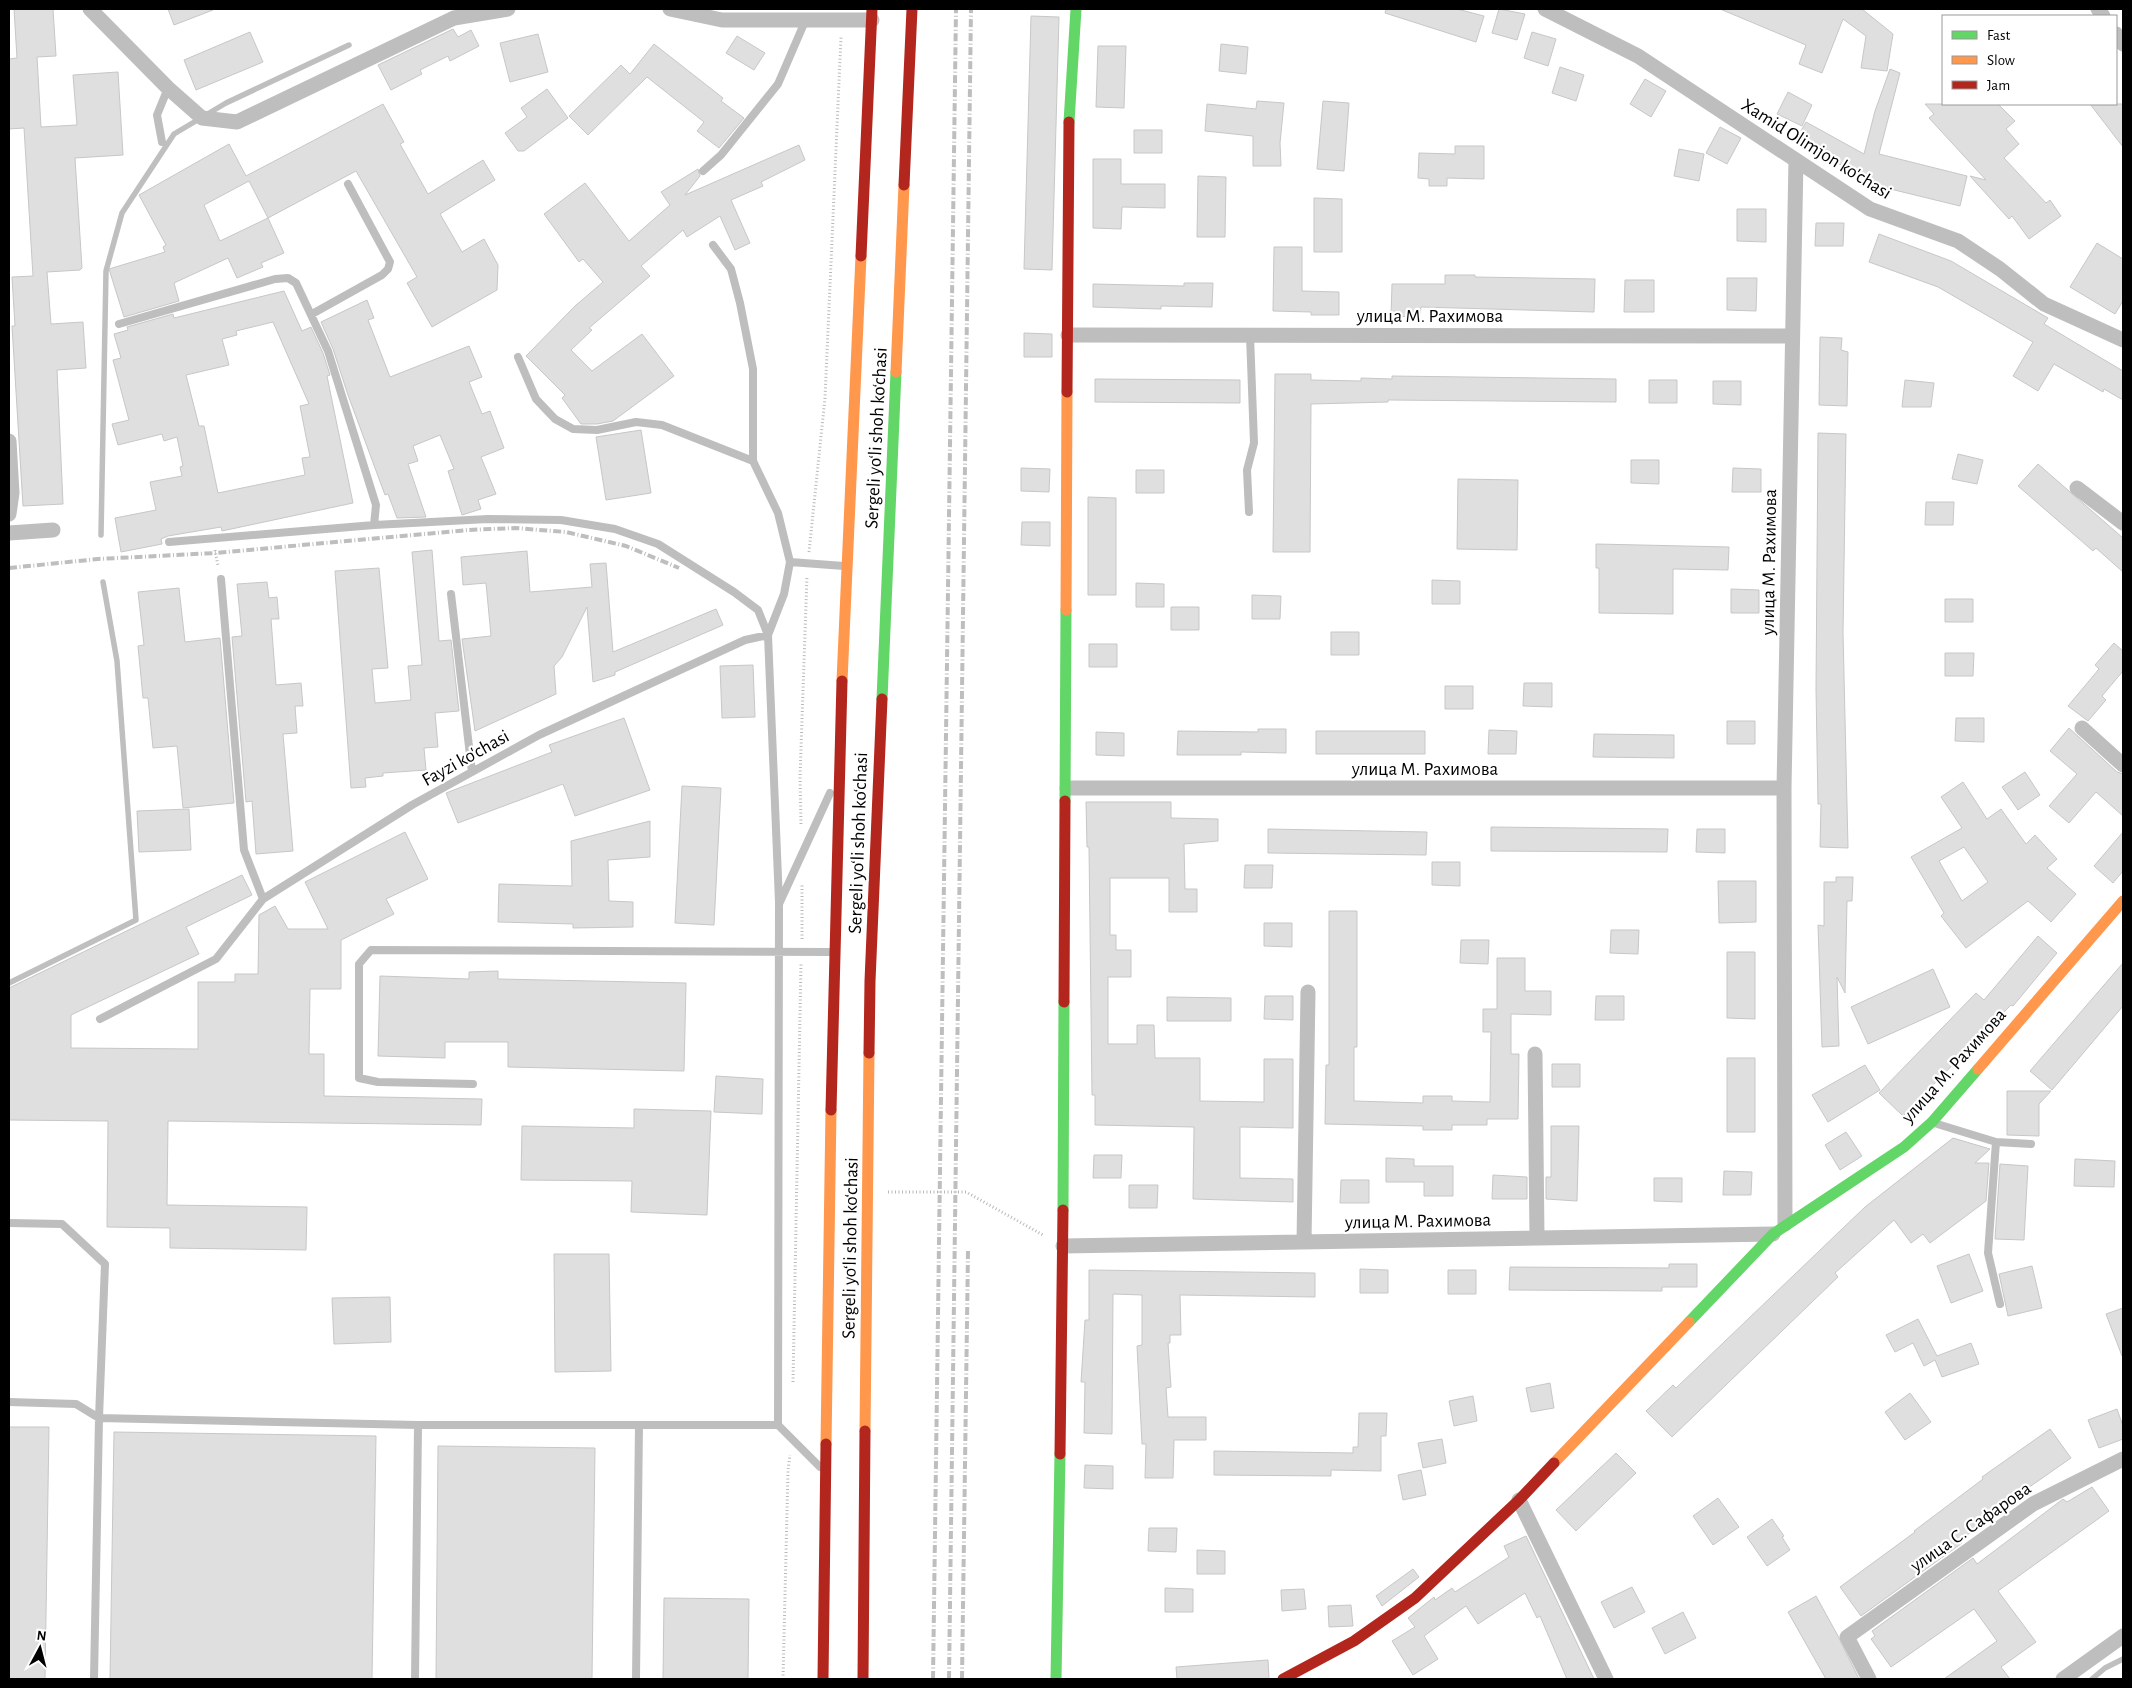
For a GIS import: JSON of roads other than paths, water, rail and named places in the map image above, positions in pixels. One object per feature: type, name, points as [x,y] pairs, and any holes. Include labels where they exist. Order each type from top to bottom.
[{"type":"main road","name":"Sergeli yo‘li shoh ko‘chasi","points":[[862,1679],[870,982],[912,9]]},
{"type":"main road","points":[[1056,1679],[1063,1246],[1070,95],[1076,9]]},
{"type":"main road","name":"Sergeli yo‘li shoh ko‘chasi","points":[[823,1679],[838,775],[872,14]]},
{"type":"main road","name":"улица М. Рахимова","points":[[1283,1679],[1354,1641],[1415,1598],[1519,1500],[1774,1234],[1785,1224],[1904,1147],[1932,1122],[2123,901]]},
{"type":"street","points":[[90,9],[168,88],[199,115],[237,122],[454,18],[508,9]]},
{"type":"street","points":[[670,9],[722,20],[806,19],[872,14]]},
{"type":"street","name":"Xamid Olimjon ko'chasi","points":[[1545,9],[1638,56],[1870,209],[1958,241],[2000,269],[2044,304],[2123,340]]},
{"type":"street","name":"улица М. Рахимова","points":[[1785,1224],[1784,788],[1791,336],[1796,160]]},
{"type":"street","name":"улица М. Рахимова","points":[[1068,335],[1791,336]]},
{"type":"street","points":[[9,441],[12,493],[9,514]]},
{"type":"street","points":[[2077,488],[2123,524]]},
{"type":"street","points":[[9,533],[53,530]]},
{"type":"street","points":[[2082,728],[2123,764]]},
{"type":"street","name":"улица М. Рахимова","points":[[1066,788],[1784,788]]},
{"type":"street","points":[[1304,1242],[1308,992]]},
{"type":"street","points":[[1535,1054],[1537,1238]]},
{"type":"street","name":"улица М. Рахимова","points":[[1063,1246],[1774,1234]]},
{"type":"street","name":"улица С. Сафарова","points":[[1869,1679],[1848,1637],[2033,1504],[2123,1459]]},
{"type":"street","points":[[1519,1500],[1606,1679]]},
{"type":"street","points":[[2063,1679],[2123,1636]]},
{"type":"lane","points":[[703,171],[721,155],[778,84],[806,19]]},
{"type":"lane","points":[[162,142],[157,115],[168,88]]},
{"type":"lane","points":[[312,314],[382,275],[388,269],[390,262],[387,253],[348,184]]},
{"type":"lane","points":[[713,245],[731,269],[740,303],[753,368],[753,461],[778,514],[790,562],[784,594],[768,635]]},
{"type":"lane","points":[[119,324],[274,279],[288,278],[296,282],[328,351],[376,505],[374,525]]},
{"type":"lane","points":[[1249,512],[1247,470],[1254,443],[1250,335]]},
{"type":"lane","points":[[518,357],[536,400],[555,419],[573,430],[597,430],[636,422],[662,425],[753,461]]},
{"type":"lane","points":[[169,542],[374,525],[488,519],[561,520],[615,529],[658,544],[734,592],[758,610],[768,635],[779,904],[778,1425]]},
{"type":"lane","points":[[790,562],[846,566]]},
{"type":"lane","points":[[221,579],[244,850],[263,899]]},
{"type":"lane","points":[[451,594],[472,772]]},
{"type":"lane","name":"Fayzi ko'chasi","points":[[100,1019],[216,959],[263,899],[412,805],[539,735],[745,640],[768,635]]},
{"type":"lane","points":[[779,904],[838,775]]},
{"type":"lane","points":[[473,1084],[378,1082],[359,1078],[359,964],[371,950],[834,952]]},
{"type":"lane","points":[[1932,1122],[1996,1142],[2031,1144]]},
{"type":"lane","points":[[1996,1142],[1988,1253],[2000,1304]]},
{"type":"lane","points":[[9,1223],[62,1224],[105,1264],[98,1418],[94,1679]]},
{"type":"lane","points":[[9,1402],[76,1404],[98,1418],[418,1425],[778,1425],[826,1472]]},
{"type":"lane","points":[[415,1679],[418,1425]]},
{"type":"lane","points":[[636,1679],[639,1425]]},
{"type":"waterway","points":[[101,535],[106,271],[122,213],[174,134],[226,103],[349,45]]},
{"type":"waterway","points":[[9,983],[136,920],[117,661],[103,582]]},
{"type":"waterway","points":[[2092,1679],[2105,1668],[2123,1659]]},
{"type":"railway","points":[[933,1679],[956,9]]},
{"type":"railway","points":[[949,1679],[971,9]]},
{"type":"railway","points":[[9,568],[98,559],[215,553],[468,530],[515,528],[566,532],[626,546],[679,568]]},
{"type":"railway","points":[[962,1679],[968,1251]]}]
